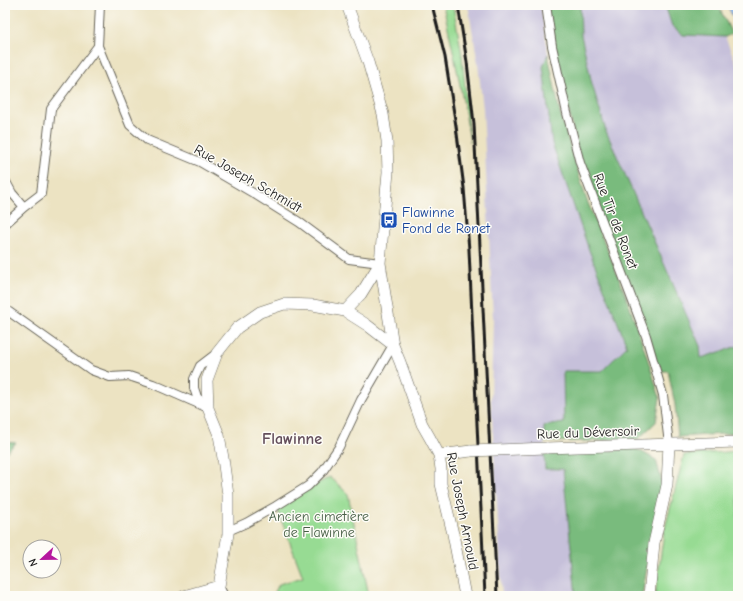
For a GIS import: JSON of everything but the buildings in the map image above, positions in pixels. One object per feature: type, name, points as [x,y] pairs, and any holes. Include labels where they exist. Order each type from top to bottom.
[{"type":"street","name":"Rue Joseph Schmidt","points":[[100,5],[98,46],[130,125],[147,140],[200,162],[253,193],[299,222],[348,259],[380,263]]},
{"type":"street","points":[[344,311],[361,294],[380,263],[388,172],[383,114],[368,62],[347,5]]},
{"type":"street","name":"Rue Tir de Ronet","points":[[546,5],[552,46],[568,120],[580,163],[646,336],[663,395],[669,444]]},
{"type":"street","points":[[5,224],[41,194],[51,109],[98,46]]},
{"type":"street","points":[[5,180],[12,193],[24,207]]},
{"type":"street","name":"Rue Joseph Arnould","points":[[380,263],[393,345],[422,424],[439,455],[441,484],[453,534],[465,596]]},
{"type":"street","points":[[224,596],[219,586],[228,531],[228,495],[218,435],[208,408],[208,380],[217,353],[237,328],[260,312],[284,304],[313,305],[344,311],[367,325],[393,345],[361,400],[339,447],[322,472],[308,486],[246,523],[228,531]]},
{"type":"street","points":[[5,309],[91,370],[110,376],[129,376],[153,384],[208,408]]},
{"type":"street","name":"Rue du Déversoir","points":[[439,455],[471,451],[738,442]]},
{"type":"street","points":[[649,596],[654,544],[667,485],[669,444]]},
{"type":"street","points":[[184,596],[219,586]]},
{"type":"shaded area","points":[[468,5],[541,5],[548,54],[543,67],[589,250],[627,346],[602,371],[563,371],[564,423],[544,426],[545,469],[563,469],[576,596],[502,596],[491,399],[493,319],[483,109],[478,64]]},
{"type":"shaded area","points":[[580,5],[665,5],[672,26],[683,35],[725,37],[738,67],[738,346],[701,358],[700,346],[606,131],[592,84],[581,35]]},
{"type":"green space","points":[[443,5],[452,5],[454,11],[462,55],[470,142],[461,90]]},
{"type":"green space","points":[[546,5],[580,5],[581,35],[592,84],[606,131],[700,346],[701,358],[738,346],[738,433],[678,437],[675,405],[668,371],[656,371],[580,163]]},
{"type":"green space","points":[[665,5],[718,5],[732,34],[725,37],[683,35],[672,26]]},
{"type":"green space","points":[[548,54],[560,113],[586,198],[625,293],[660,398],[656,422],[637,440],[544,442],[544,426],[564,423],[563,371],[602,371],[627,346],[589,250],[552,143],[543,67]]},
{"type":"green space","points":[[5,442],[16,443],[5,453]]},
{"type":"green space","points":[[637,449],[656,460],[662,482],[642,596],[576,596],[563,469],[545,469],[544,453]]},
{"type":"green space","points":[[738,451],[738,596],[655,596],[664,532],[684,455]]},
{"type":"green space","name":"Ancien cimetière de Flawinne","points":[[330,477],[348,494],[369,596],[273,596],[279,584],[303,577],[276,506]]},
{"type":"water","points":[[727,5],[738,5],[738,27]]},
{"type":"railway","points":[[432,5],[445,57],[464,188],[469,250],[485,596]]},
{"type":"railway","points":[[458,5],[467,62],[474,124],[497,596]]},
{"type":"place","name":"Flawinne Fond de Ronet","points":[[389,220]]},
{"type":"district","name":"Flawinne","points":[[292,438]]}]
